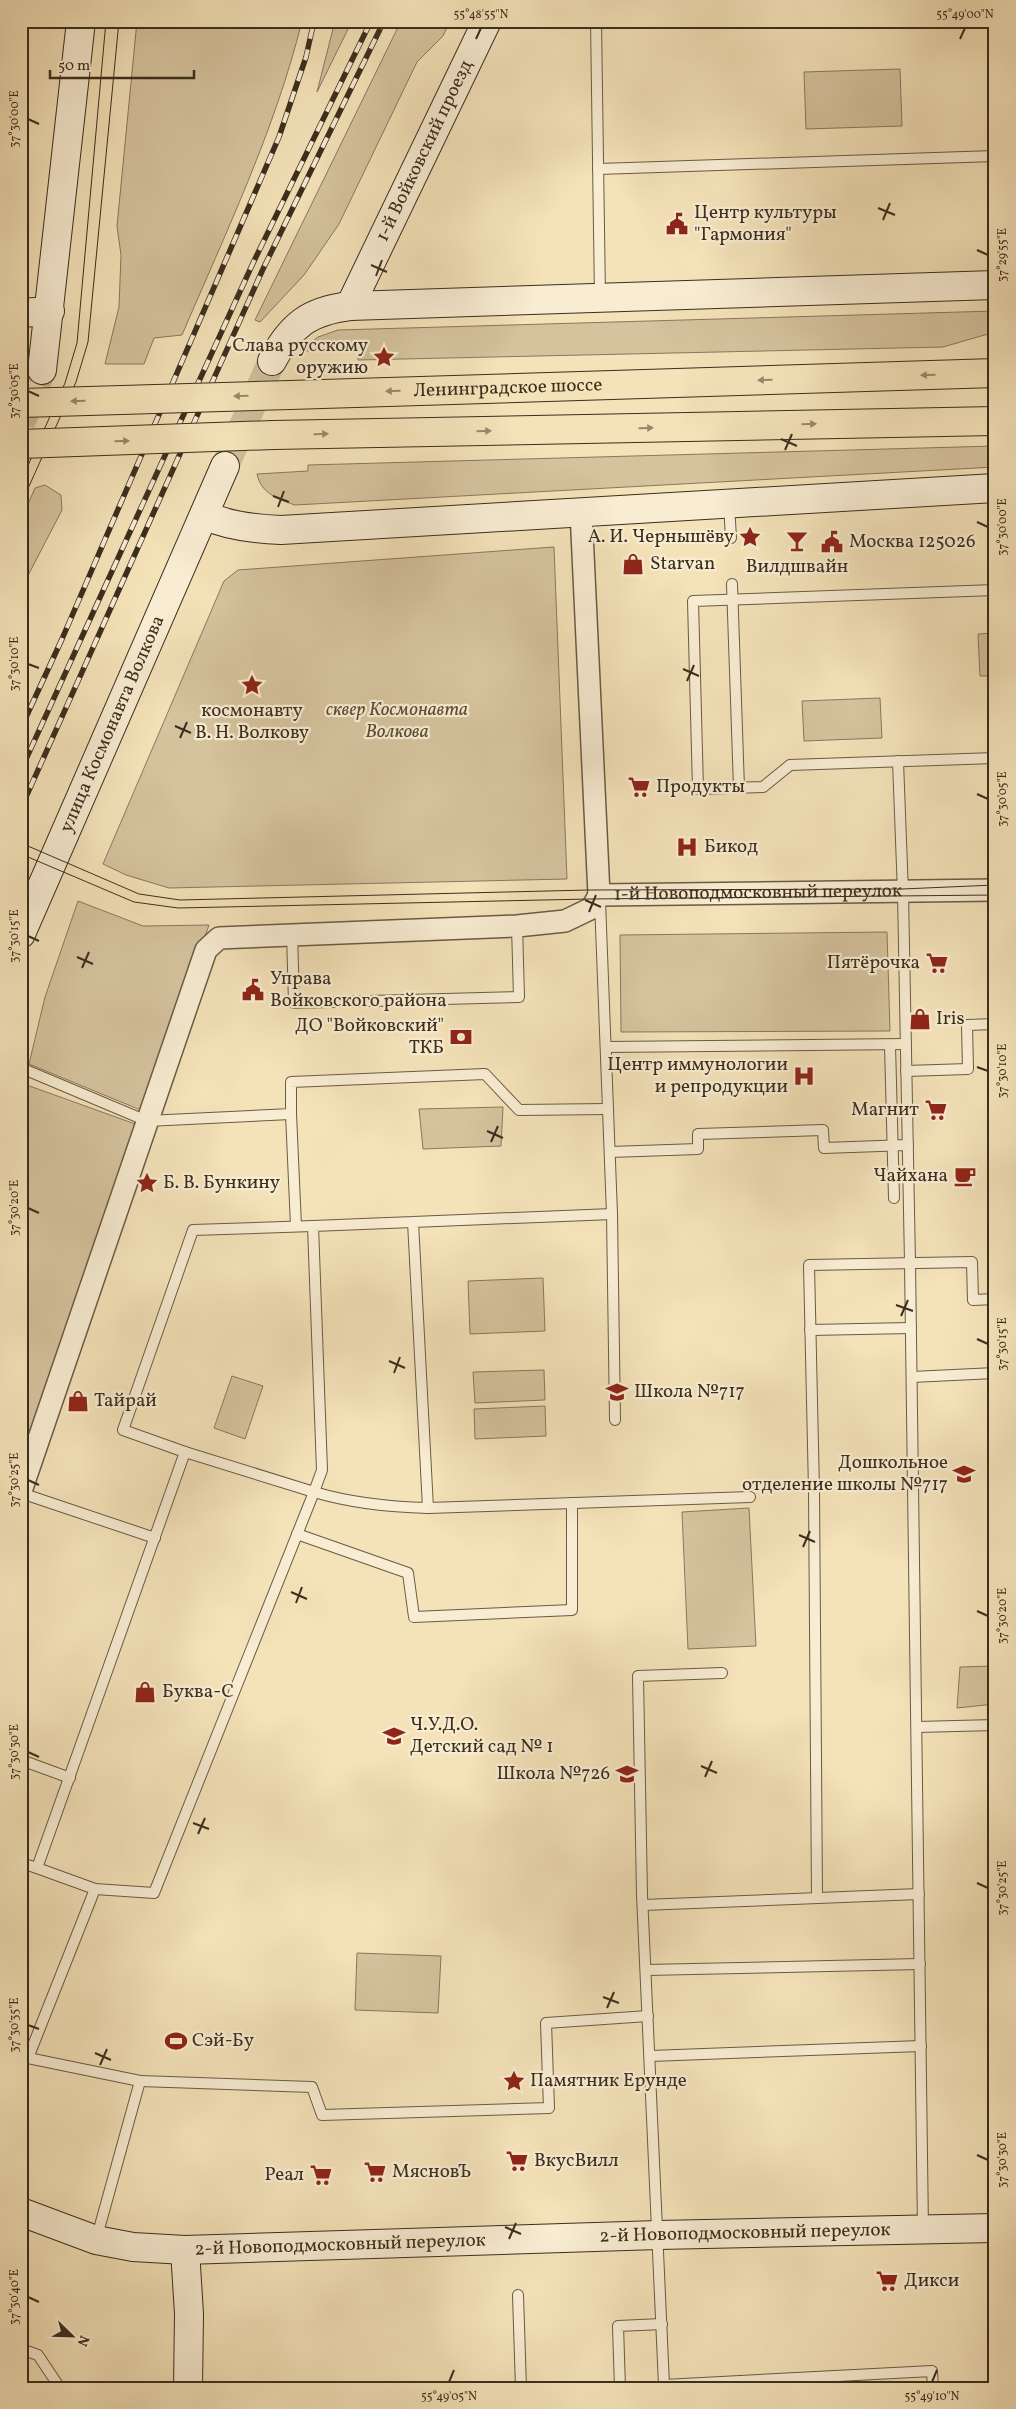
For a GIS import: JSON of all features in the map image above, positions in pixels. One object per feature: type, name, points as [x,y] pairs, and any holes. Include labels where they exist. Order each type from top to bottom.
[{"type":"main road","points":[[42,370],[82,21]]},
{"type":"main road","name":"1-й Войковский проезд","points":[[350,306],[487,21]]},
{"type":"main road","points":[[272,361],[287,336],[298,324],[312,315],[325,310],[350,306],[995,285]]},
{"type":"main road","points":[[21,313],[50,311]]},
{"type":"main road","name":"Ленинградское шоссе","points":[[21,403],[995,373]]},
{"type":"main road","points":[[21,444],[273,435],[995,421]]},
{"type":"main road","name":"улица Космонавта Волкова","points":[[21,934],[225,466]]},
{"type":"main road","points":[[204,515],[218,522],[244,527],[281,530],[464,520],[581,510],[995,488]]},
{"type":"main road","name":"2-й Новоподмосковный переулок","points":[[21,2212],[96,2240],[133,2247],[184,2250],[658,2235],[995,2228]]},
{"type":"main road","points":[[184,2250],[188,2314],[188,2388]]},
{"type":"street","points":[[581,510],[599,895]]},
{"type":"street","name":"1-й Новоподмосковный переулок","points":[[147,1121],[206,950],[219,938],[292,933],[517,926],[566,920],[592,908],[599,895],[903,893],[995,890]]},
{"type":"street","points":[[21,1492],[147,1121]]},
{"type":"lane","points":[[596,21],[600,299]]},
{"type":"lane","points":[[598,170],[995,156]]},
{"type":"lane","points":[[729,502],[731,538]]},
{"type":"lane","points":[[732,584],[739,788]]},
{"type":"lane","points":[[995,590],[693,601],[698,789],[763,787],[790,765],[995,758]]},
{"type":"lane","points":[[898,762],[903,893],[912,1377],[923,2230]]},
{"type":"lane","points":[[599,895],[610,1152],[616,1420]]},
{"type":"lane","points":[[292,933],[294,1003],[519,997],[517,926]]},
{"type":"lane","points":[[906,1071],[968,1069],[967,1025],[995,1024]]},
{"type":"lane","points":[[606,1046],[906,1044]]},
{"type":"lane","points":[[890,1045],[894,1198]]},
{"type":"lane","points":[[21,1068],[147,1121],[291,1114]]},
{"type":"lane","points":[[296,1226],[291,1082],[485,1074],[519,1110],[608,1109]]},
{"type":"lane","points":[[610,1152],[698,1149],[698,1134],[823,1130],[824,1148],[908,1145]]},
{"type":"lane","points":[[612,1214],[193,1230],[123,1430],[185,1452],[340,1500],[392,1507],[428,1508],[750,1497]]},
{"type":"lane","points":[[413,1222],[428,1508]]},
{"type":"lane","points":[[21,1863],[95,1888],[154,1893],[322,1470],[313,1226]]},
{"type":"lane","points":[[817,1896],[814,1491],[809,1265],[972,1262],[973,1300],[995,1299]]},
{"type":"lane","points":[[810,1330],[911,1328]]},
{"type":"lane","points":[[912,1377],[995,1374]]},
{"type":"lane","points":[[37,1868],[185,1452]]},
{"type":"lane","points":[[21,1492],[155,1538]]},
{"type":"lane","points":[[297,1534],[408,1573],[414,1617],[572,1610],[572,1503]]},
{"type":"lane","points":[[722,1673],[638,1676],[643,1905],[664,2385],[932,2371],[932,2388]]},
{"type":"lane","points":[[917,1727],[995,1725]]},
{"type":"lane","points":[[21,1760],[70,1778]]},
{"type":"lane","points":[[95,1888],[24,2057],[140,2081],[312,2086],[322,2115],[549,2108],[546,2023],[648,2016]]},
{"type":"lane","points":[[643,1905],[817,1896],[919,1894]]},
{"type":"lane","points":[[646,1970],[920,1964]]},
{"type":"lane","points":[[650,2056],[921,2046]]},
{"type":"lane","points":[[96,2240],[140,2081]]},
{"type":"lane","points":[[518,2295],[521,2388]]},
{"type":"lane","points":[[620,2388],[618,2326],[662,2324]]},
{"type":"lane","points":[[21,2349],[38,2355],[60,2388]]},
{"type":"green space","points":[[137,21],[302,21],[291,62],[264,141],[182,335],[154,338],[144,364],[105,364],[119,307],[121,255],[117,226]]},
{"type":"green space","points":[[335,21],[352,21],[317,92]]},
{"type":"green space","points":[[401,21],[450,21],[443,36],[417,62],[339,224],[304,275],[260,322],[255,320]]},
{"type":"green space","points":[[900,69],[902,126],[806,129],[804,72]]},
{"type":"green space","points":[[995,311],[995,332],[943,347],[358,360],[358,350],[307,351],[307,346],[318,337],[338,330]]},
{"type":"green space","points":[[995,446],[995,467],[295,505],[276,498],[266,491],[259,481],[257,474],[308,471],[308,465]]},
{"type":"green space","points":[[45,485],[61,495],[62,510],[21,589],[21,520],[35,488]]},
{"type":"green space","name":"сквер Космонавта Волкова","points":[[554,547],[567,879],[169,888],[126,875],[103,864],[224,581],[238,570]]},
{"type":"green space","points":[[995,633],[995,676],[980,676],[978,634]]},
{"type":"green space","points":[[880,698],[882,738],[804,741],[802,701]]},
{"type":"green space","points":[[78,901],[143,926],[209,925],[143,1111],[29,1064],[45,997]]},
{"type":"green space","points":[[887,932],[890,1031],[621,1032],[620,935]]},
{"type":"green space","points":[[24,1084],[138,1125],[21,1479],[21,1102]]},
{"type":"green space","points":[[503,1107],[501,1146],[423,1149],[419,1109]]},
{"type":"green space","points":[[543,1278],[545,1331],[470,1334],[468,1281]]},
{"type":"green space","points":[[544,1370],[545,1400],[475,1403],[473,1372]]},
{"type":"green space","points":[[232,1376],[263,1386],[245,1439],[214,1428]]},
{"type":"green space","points":[[545,1406],[546,1436],[475,1439],[474,1409]]},
{"type":"green space","points":[[749,1508],[756,1646],[688,1649],[682,1512]]},
{"type":"green space","points":[[995,1666],[995,1704],[957,1708],[960,1667]]},
{"type":"green space","points":[[357,1953],[441,1956],[438,2013],[355,2010]]},
{"type":"tunnel","points":[[225,466],[272,361]]},
{"type":"tunnel","points":[[21,423],[42,370]]},
{"type":"tram line","points":[[21,481],[65,383],[77,343],[106,21]]},
{"type":"tram line","points":[[21,504],[76,382],[88,342],[119,21]]},
{"type":"tram line","points":[[21,843],[139,894],[180,900],[588,890],[902,889],[995,885]]},
{"type":"tram line","points":[[21,854],[134,902],[178,908],[589,899],[995,895]]},
{"type":"railway","points":[[21,728],[62,639],[279,137],[306,57],[314,21]]},
{"type":"railway","points":[[21,770],[254,261],[371,21]]},
{"type":"railway","points":[[21,808],[263,269],[384,21]]},
{"type":"place","name":"Центр культуры \"Гармония\"","points":[[677,224]]},
{"type":"place","name":"Слава русскому оружию","points":[[384,357]]},
{"type":"place","name":"А. И. Чернышёву","points":[[750,537]]},
{"type":"place","name":"Вилдшвайн","points":[[797,541]]},
{"type":"place","name":"Москва 125026","points":[[832,542]]},
{"type":"place","name":"Starvan","points":[[633,564]]},
{"type":"place","name":"космонавту В. Н. Волкову","points":[[252,685]]},
{"type":"place","name":"Продукты","points":[[639,787]]},
{"type":"place","name":"Бикод","points":[[687,847]]},
{"type":"place","name":"Пятёрочка","points":[[937,963]]},
{"type":"place","name":"Управа Войковского района","points":[[253,990]]},
{"type":"place","name":"Iris","points":[[920,1019]]},
{"type":"place","name":"ДО \"Войковский\" ТКБ","points":[[461,1037]]},
{"type":"place","name":"Центр иммунологии и репродукции","points":[[804,1076]]},
{"type":"place","name":"Магнит","points":[[936,1110]]},
{"type":"place","name":"Чайхана","points":[[965,1176]]},
{"type":"place","name":"Б. В. Бункину","points":[[147,1183]]},
{"type":"place","name":"Школа №717","points":[[617,1392]]},
{"type":"place","name":"Тайрай","points":[[78,1401]]},
{"type":"place","name":"Дошкольное отделение школы №717","points":[[964,1474]]},
{"type":"place","name":"Буква-С","points":[[145,1692]]},
{"type":"place","name":"Ч.У.Д.О. Детский сад № 1","points":[[394,1736]]},
{"type":"place","name":"Школа №726","points":[[627,1774]]},
{"type":"place","name":"Сэй-Бу","points":[[176,2041]]},
{"type":"place","name":"Памятник Ерунде","points":[[514,2081]]},
{"type":"place","name":"ВкусВилл","points":[[517,2161]]},
{"type":"place","name":"МясновЪ","points":[[375,2172]]},
{"type":"place","name":"Реал","points":[[321,2175]]},
{"type":"place","name":"Дикси","points":[[887,2281]]}]
